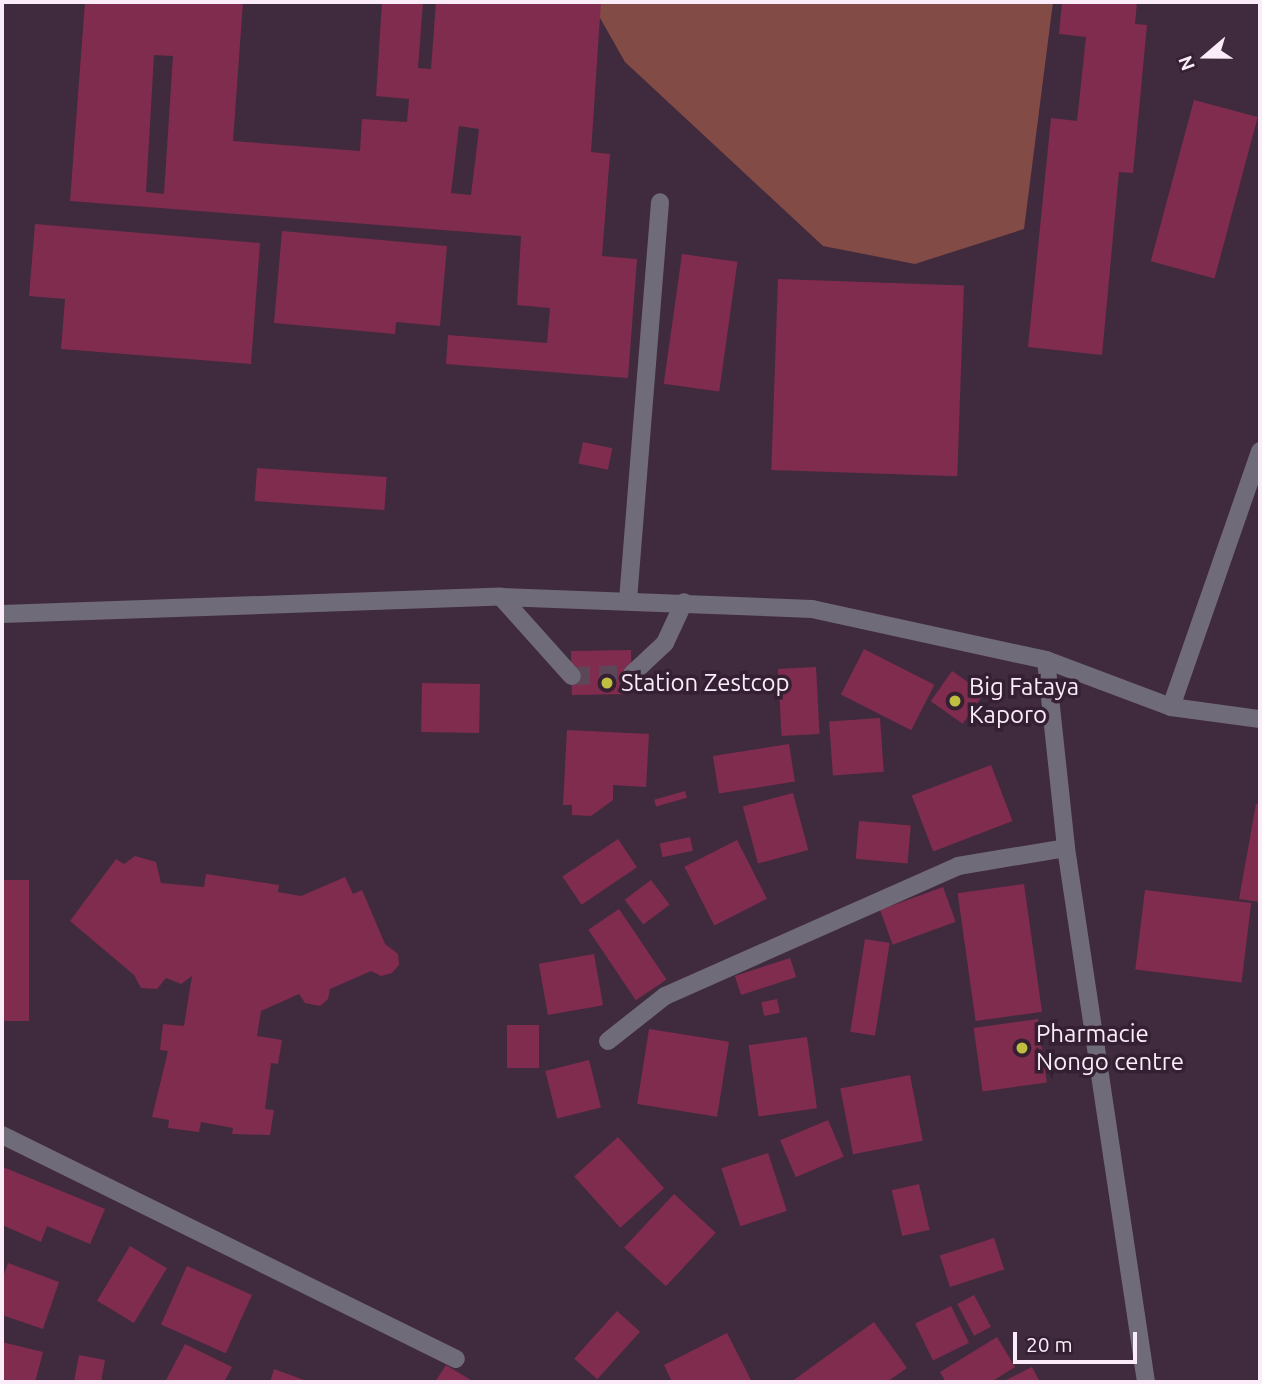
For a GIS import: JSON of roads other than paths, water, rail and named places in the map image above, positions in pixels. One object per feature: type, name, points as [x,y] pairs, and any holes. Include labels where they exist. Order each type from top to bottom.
[{"type":"street","points":[[628,600],[660,202]]},
{"type":"street","points":[[1171,706],[1260,451]]},
{"type":"street","points":[[501,597],[572,676]]},
{"type":"street","points":[[2,614],[501,597],[812,609],[1046,660],[1171,706],[1260,719]]},
{"type":"street","points":[[632,674],[664,643],[684,602]]},
{"type":"street","points":[[1046,660],[1066,848],[1146,1382]]},
{"type":"street","points":[[608,1041],[665,996],[958,866],[1066,848]]},
{"type":"street","points":[[2,1135],[456,1359]]},
{"type":"tunnel","points":[[572,676],[632,674]]},
{"type":"place","name":"Station Zestcop","points":[[607,683]]},
{"type":"place","name":"Big Fataya Kaporo","points":[[955,701]]},
{"type":"place","name":"Pharmacie Nongo centre","points":[[1022,1048]]}]
